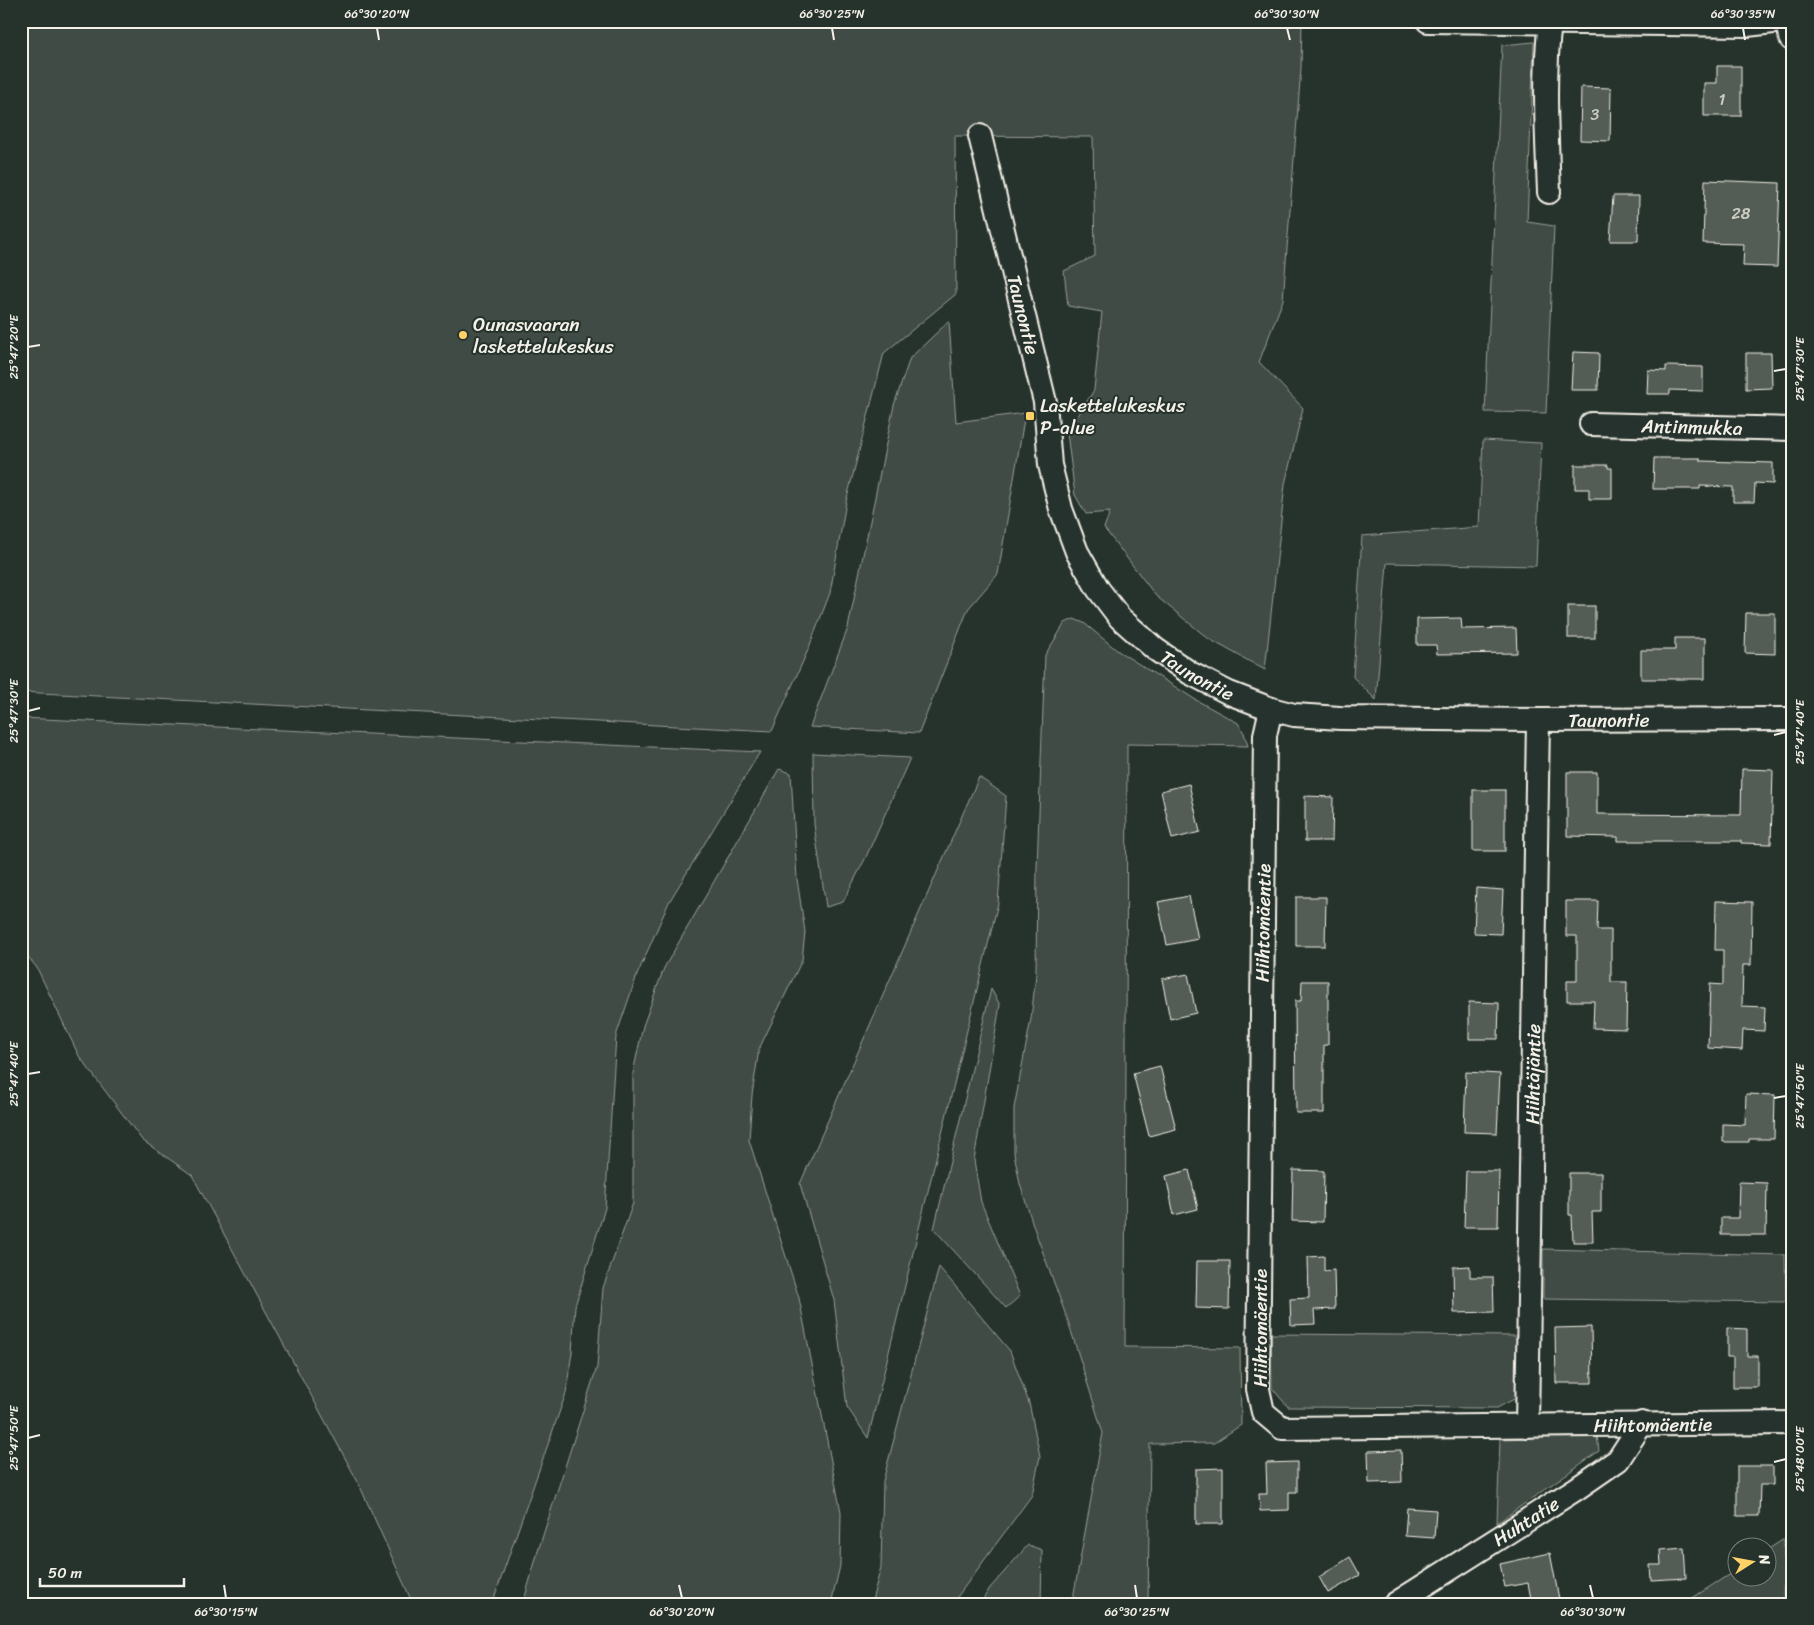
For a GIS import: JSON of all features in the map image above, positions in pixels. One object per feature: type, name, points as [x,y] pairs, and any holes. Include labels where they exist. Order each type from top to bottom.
[{"type":"street","points":[[1428,21],[1747,26],[1782,21]]},
{"type":"street","points":[[1790,21],[1793,37]]},
{"type":"street","points":[[1549,192],[1547,137],[1548,40],[1550,23]]},
{"type":"street","name":"Taunontie","points":[[980,136],[1045,402],[1050,465],[1061,509],[1078,552],[1098,589],[1120,618],[1155,649],[1190,674],[1228,694],[1294,715],[1340,718],[1538,720],[1793,719]]},
{"type":"street","name":"Antinmukka","points":[[1591,424],[1793,429]]},
{"type":"street","name":"Hiihtomäentie","points":[[1271,709],[1265,735],[1258,1388],[1263,1412],[1282,1428],[1793,1423]]},
{"type":"street","name":"Hiihtäjäntie","points":[[1527,1426],[1538,720]]},
{"type":"street","name":"Huhtatie","points":[[1395,1604],[1576,1489],[1618,1460],[1642,1423]]},
{"type":"shaded area","name":"Ounasvaaran laskettelukeskus","points":[[21,21],[1302,21],[1301,68],[1283,300],[1259,362],[1303,408],[1285,484],[1265,670],[1209,639],[1156,596],[1104,528],[1110,512],[1086,514],[1075,495],[1067,433],[1094,390],[1102,312],[1068,306],[1064,271],[1095,256],[1093,137],[955,136],[956,294],[884,353],[846,502],[830,593],[808,650],[772,731],[21,692]]},
{"type":"shaded area","points":[[1534,42],[1527,222],[1554,226],[1546,413],[1485,412],[1502,45]]},
{"type":"shaded area","points":[[949,321],[956,422],[1025,413],[998,574],[968,609],[919,733],[810,727],[848,628],[894,405],[910,358]]},
{"type":"shaded area","points":[[1483,440],[1541,443],[1536,566],[1387,563],[1376,700],[1353,677],[1362,536],[1479,527]]},
{"type":"shaded area","points":[[1074,619],[1084,623],[1118,651],[1196,700],[1238,723],[1244,733],[1248,746],[1127,744],[1125,1347],[1240,1348],[1241,1425],[1214,1443],[1150,1444],[1148,1604],[1072,1604],[1103,1433],[1068,1321],[1020,1184],[1014,1153],[1014,1108],[1031,1019],[1036,974],[1037,867],[1045,655],[1065,623]]},
{"type":"shaded area","points":[[21,718],[760,752],[669,902],[637,975],[616,1036],[605,1208],[575,1306],[572,1352],[566,1393],[492,1604],[413,1604],[358,1482],[192,1175],[142,1140],[79,1056],[37,968],[21,948]]},
{"type":"shaded area","points":[[813,753],[910,758],[866,857],[843,902],[826,907],[814,824]]},
{"type":"shaded area","points":[[779,769],[791,773],[797,879],[805,932],[802,960],[759,1049],[752,1095],[749,1140],[799,1298],[841,1512],[840,1566],[831,1604],[523,1604],[597,1367],[603,1288],[633,1203],[633,1073],[643,1026],[664,968]]},
{"type":"shaded area","points":[[979,777],[1006,796],[998,903],[868,1438],[847,1407],[834,1300],[800,1184]]},
{"type":"shaded area","points":[[991,989],[1000,1005],[974,1160],[981,1202],[1020,1296],[1006,1308],[934,1229]]},
{"type":"shaded area","points":[[1543,1249],[1785,1255],[1786,1302],[1543,1299]]},
{"type":"shaded area","points":[[939,1267],[1010,1351],[1029,1403],[1040,1456],[1032,1495],[952,1604],[871,1604],[881,1567],[883,1481]]},
{"type":"shaded area","points":[[1271,1334],[1519,1336],[1516,1398],[1497,1408],[1288,1407],[1272,1388]]},
{"type":"shaded area","points":[[1597,1436],[1599,1451],[1497,1523],[1500,1439]]},
{"type":"shaded area","points":[[1784,1539],[1783,1604],[1683,1604],[1726,1576],[1726,1588],[1776,1588],[1776,1544]]},
{"type":"shaded area","points":[[1028,1545],[1042,1550],[1041,1604],[980,1604],[990,1588]]},
{"type":"building","points":[[1717,66],[1741,66],[1741,116],[1704,116],[1704,83],[1717,83]]},
{"type":"building","points":[[1581,87],[1611,88],[1610,141],[1580,140]]},
{"type":"building","points":[[1705,180],[1780,183],[1777,267],[1743,266],[1744,244],[1703,243]]},
{"type":"building","points":[[1613,196],[1639,196],[1638,241],[1610,241]]},
{"type":"building","points":[[1573,352],[1599,353],[1598,390],[1571,390]]},
{"type":"building","points":[[1746,353],[1771,353],[1772,388],[1746,389]]},
{"type":"building","points":[[1666,366],[1703,367],[1703,391],[1670,390],[1670,394],[1647,394],[1648,370],[1666,371]]},
{"type":"building","points":[[1654,458],[1700,458],[1700,461],[1773,463],[1773,484],[1755,483],[1754,502],[1733,502],[1733,487],[1700,486],[1700,489],[1653,489]]},
{"type":"building","points":[[1575,465],[1608,465],[1608,468],[1612,468],[1612,499],[1589,499],[1589,489],[1575,489]]},
{"type":"building","points":[[1568,606],[1595,606],[1595,638],[1568,638]]},
{"type":"building","points":[[1746,613],[1775,613],[1775,654],[1745,653]]},
{"type":"building","points":[[1461,618],[1462,629],[1516,628],[1517,653],[1437,654],[1436,645],[1417,645],[1417,619]]},
{"type":"building","points":[[1675,638],[1705,638],[1705,679],[1641,679],[1641,650],[1675,650]]},
{"type":"building","points":[[1742,769],[1773,770],[1771,844],[1741,843],[1741,841],[1618,841],[1618,837],[1567,836],[1567,772],[1597,772],[1597,814],[1741,815]]},
{"type":"building","points":[[1189,784],[1200,832],[1172,839],[1161,791]]},
{"type":"building","points":[[1473,790],[1505,790],[1505,851],[1473,851]]},
{"type":"building","points":[[1305,796],[1333,797],[1332,841],[1305,841]]},
{"type":"building","points":[[1476,888],[1503,890],[1501,934],[1474,933]]},
{"type":"building","points":[[1189,896],[1198,939],[1167,945],[1158,902]]},
{"type":"building","points":[[1296,897],[1326,897],[1325,946],[1296,946]]},
{"type":"building","points":[[1566,901],[1598,901],[1597,930],[1611,930],[1611,982],[1627,982],[1626,1029],[1593,1028],[1594,1001],[1567,1001],[1567,981],[1577,981],[1577,936],[1566,936]]},
{"type":"building","points":[[1716,901],[1752,902],[1751,965],[1743,965],[1742,1006],[1765,1007],[1764,1031],[1743,1030],[1742,1050],[1708,1048],[1710,984],[1723,985],[1723,950],[1715,950]]},
{"type":"building","points":[[1188,974],[1196,1013],[1170,1019],[1162,979]]},
{"type":"building","points":[[1302,981],[1328,981],[1328,1045],[1324,1045],[1324,1113],[1296,1113],[1295,1001],[1301,1001]]},
{"type":"building","points":[[1469,1002],[1499,1003],[1498,1039],[1469,1039]]},
{"type":"building","points":[[1160,1066],[1176,1129],[1149,1136],[1133,1073]]},
{"type":"building","points":[[1466,1072],[1500,1074],[1497,1133],[1464,1132]]},
{"type":"building","points":[[1746,1094],[1775,1095],[1774,1139],[1749,1139],[1749,1142],[1723,1142],[1723,1124],[1745,1125]]},
{"type":"building","points":[[1189,1170],[1198,1209],[1174,1215],[1166,1176]]},
{"type":"building","points":[[1293,1170],[1324,1171],[1323,1222],[1292,1221]]},
{"type":"building","points":[[1466,1171],[1499,1171],[1498,1227],[1464,1227]]},
{"type":"building","points":[[1569,1173],[1601,1173],[1601,1212],[1592,1212],[1593,1242],[1573,1242],[1572,1215],[1569,1215]]},
{"type":"building","points":[[1739,1182],[1767,1183],[1766,1235],[1721,1235],[1721,1218],[1738,1218]]},
{"type":"building","points":[[1324,1256],[1324,1271],[1334,1270],[1335,1309],[1314,1310],[1315,1324],[1291,1325],[1290,1299],[1309,1298],[1308,1257]]},
{"type":"building","points":[[1197,1261],[1230,1261],[1229,1309],[1196,1308]]},
{"type":"building","points":[[1470,1266],[1470,1277],[1493,1277],[1494,1312],[1454,1313],[1453,1267]]},
{"type":"building","points":[[1591,1327],[1592,1383],[1556,1383],[1555,1328]]},
{"type":"building","points":[[1727,1328],[1747,1329],[1747,1356],[1758,1356],[1758,1387],[1733,1387],[1733,1357],[1727,1357]]},
{"type":"building","points":[[1401,1450],[1402,1482],[1369,1483],[1368,1451]]},
{"type":"building","points":[[1297,1462],[1297,1492],[1289,1492],[1289,1510],[1260,1511],[1259,1494],[1267,1494],[1266,1463]]},
{"type":"building","points":[[1737,1466],[1773,1466],[1773,1485],[1760,1485],[1759,1516],[1737,1516]]},
{"type":"building","points":[[1223,1468],[1223,1524],[1196,1524],[1196,1469]]},
{"type":"building","points":[[1407,1508],[1436,1510],[1434,1538],[1405,1536]]},
{"type":"building","points":[[1684,1548],[1686,1578],[1651,1580],[1650,1565],[1661,1565],[1660,1550]]},
{"type":"building","points":[[1550,1553],[1560,1604],[1532,1604],[1528,1583],[1505,1587],[1500,1564]]},
{"type":"building","points":[[1350,1557],[1360,1575],[1328,1593],[1319,1577]]},
{"type":"place","name":"Ounasvaaran laskettelukeskus","points":[[463,335]]},
{"type":"place","name":"Laskettelukeskus P-alue","points":[[1030,416]]}]
